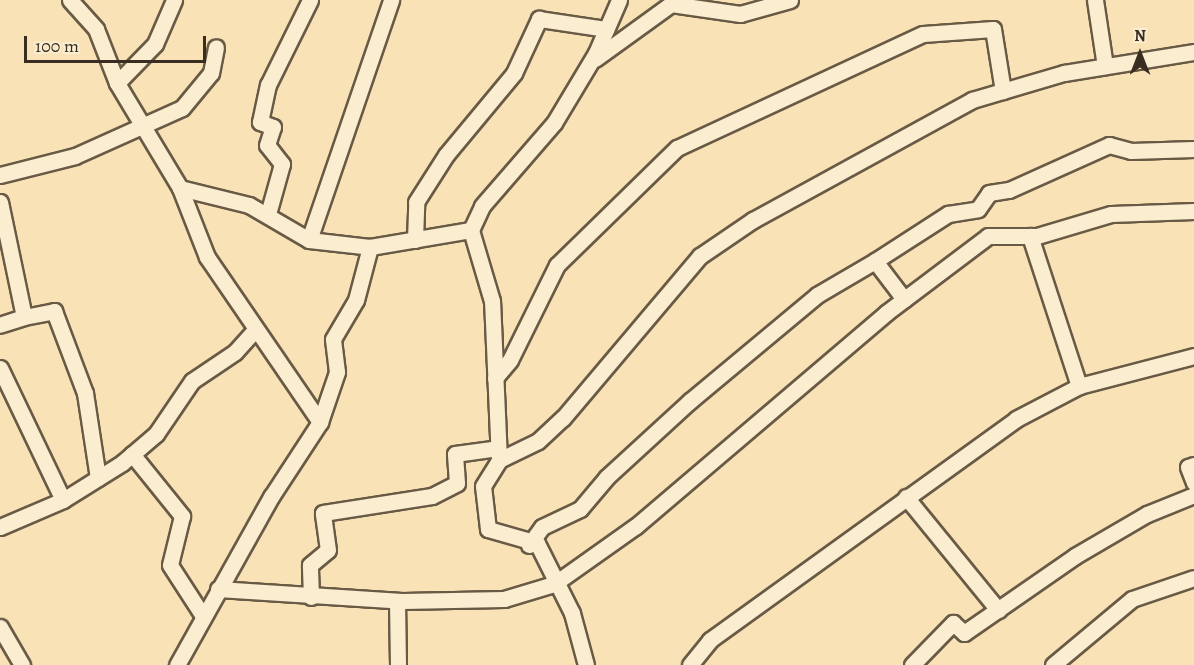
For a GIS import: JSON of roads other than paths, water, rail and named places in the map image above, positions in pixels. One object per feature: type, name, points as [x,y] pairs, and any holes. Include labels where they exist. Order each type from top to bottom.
[{"type":"street","points":[[70,0],[96,29],[117,83],[180,188],[207,257],[320,422]]},
{"type":"street","points":[[117,83],[155,44],[174,0]]},
{"type":"street","points":[[268,214],[282,164],[267,145],[273,127],[260,122],[268,85],[310,0]]},
{"type":"street","points":[[309,240],[391,0]]},
{"type":"street","points":[[586,665],[572,613],[554,584],[537,543],[529,545],[488,529],[483,486],[498,454],[492,301],[471,230],[482,206],[554,123],[590,63],[619,0]]},
{"type":"street","points":[[590,63],[671,4],[740,14],[790,0]]},
{"type":"street","points":[[1095,0],[1105,66]]},
{"type":"street","points":[[415,240],[416,202],[446,154],[514,73],[539,19],[606,29]]},
{"type":"street","points":[[495,378],[510,360],[558,265],[678,148],[923,34],[993,29],[1003,91]]},
{"type":"street","points":[[0,175],[75,156],[142,128],[182,108],[211,73],[216,47]]},
{"type":"street","points":[[311,597],[310,565],[328,550],[323,513],[432,496],[457,483],[455,454],[498,454],[538,441],[563,418],[700,255],[753,220],[972,100],[1105,66],[1194,52]]},
{"type":"street","points":[[529,545],[542,527],[580,509],[607,477],[759,339],[818,295],[948,214],[978,209],[988,193],[1009,190],[1109,145],[1131,151],[1194,149]]},
{"type":"street","points":[[180,188],[268,214],[309,240],[370,247],[471,230]]},
{"type":"street","points":[[0,202],[6,271],[24,318]]},
{"type":"street","points":[[218,589],[397,601],[504,599],[554,584],[710,467],[904,299],[988,236],[1030,236],[1111,214],[1194,211]]},
{"type":"street","points":[[1030,236],[1079,386]]},
{"type":"street","points":[[177,665],[218,589],[320,422],[337,372],[333,339],[356,300],[370,247]]},
{"type":"street","points":[[875,261],[904,299]]},
{"type":"street","points":[[0,325],[54,311],[84,393],[98,478]]},
{"type":"street","points":[[0,527],[63,500],[132,454],[156,434],[192,381],[235,352],[256,328]]},
{"type":"street","points":[[690,665],[710,640],[1016,419],[1079,386],[1194,356]]},
{"type":"street","points":[[0,368],[63,500]]},
{"type":"street","points":[[132,454],[182,516],[170,565],[203,616]]},
{"type":"street","points":[[1194,465],[1188,467],[1194,483]]},
{"type":"street","points":[[912,665],[953,624],[964,633],[1147,514],[1194,495]]},
{"type":"street","points":[[906,497],[998,610]]},
{"type":"street","points":[[1053,665],[1132,599],[1194,578]]},
{"type":"street","points":[[397,601],[398,665]]},
{"type":"street","points":[[0,627],[21,665]]}]
